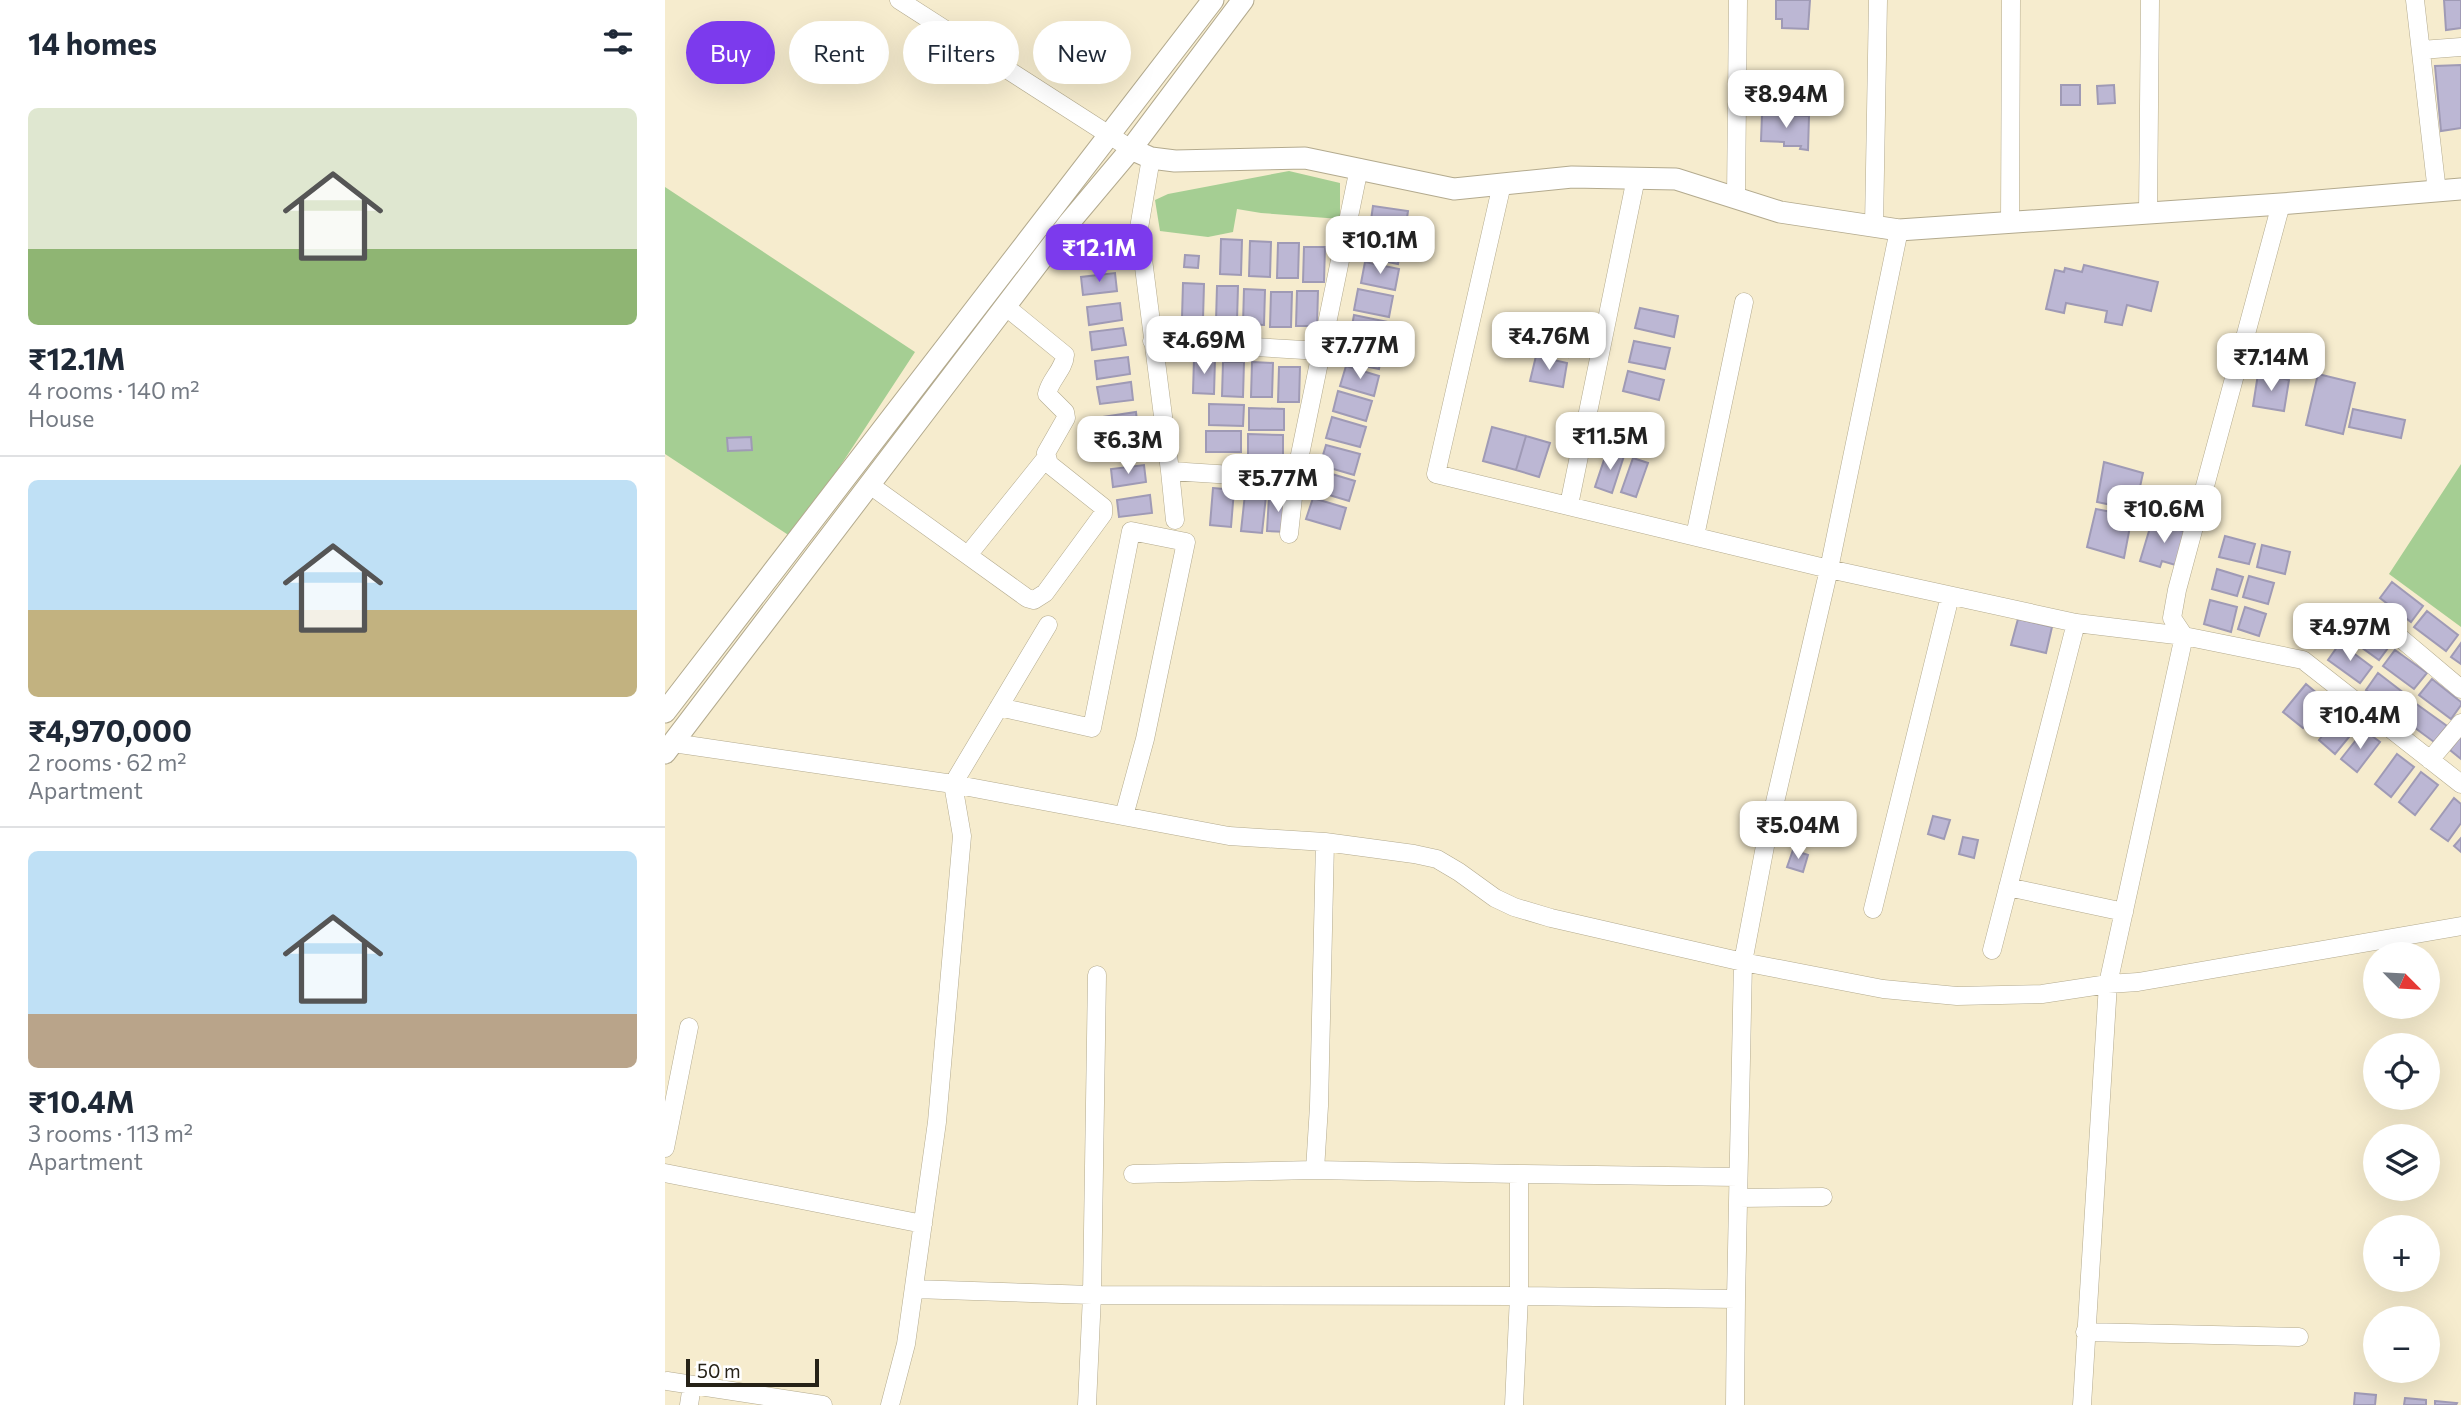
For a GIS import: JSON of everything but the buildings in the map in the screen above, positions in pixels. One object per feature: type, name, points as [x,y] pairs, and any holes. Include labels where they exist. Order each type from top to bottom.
[{"type":"street","points":[[899,0],[1108,135],[1151,158],[1305,158],[1454,189],[1572,177],[1676,179],[1780,212],[1899,230],[2461,190]]},
{"type":"street","points":[[665,712],[1213,0]]},
{"type":"street","points":[[668,745],[1068,224],[1131,149],[1243,0]]},
{"type":"street","points":[[1736,198],[1738,0]]},
{"type":"street","points":[[1874,226],[1878,0]]},
{"type":"street","points":[[2010,223],[2011,0]]},
{"type":"street","points":[[2148,214],[2150,0]]},
{"type":"street","points":[[2415,0],[2437,191]]},
{"type":"street","points":[[2421,51],[2461,47]]},
{"type":"street","points":[[1151,158],[1139,228],[1175,520]]},
{"type":"street","points":[[1289,534],[1295,479],[1359,168]]},
{"type":"street","points":[[1569,505],[1636,178]]},
{"type":"street","points":[[1502,184],[1436,474],[1950,596],[2076,623],[2185,636],[2303,660],[2461,784]]},
{"type":"street","points":[[2082,1405],[2108,984],[2185,636],[2172,618],[2177,590],[2281,204]]},
{"type":"street","points":[[1735,1405],[1743,962],[1766,841],[1829,569],[1899,230]]},
{"type":"street","points":[[1695,536],[1744,302]]},
{"type":"street","points":[[870,485],[1027,597],[1034,600],[1045,593],[1103,514],[1103,507],[1049,464],[1046,458],[1046,453],[1066,418],[1065,412],[1047,394],[1065,355],[1005,306]]},
{"type":"street","points":[[1152,341],[1321,351]]},
{"type":"street","points":[[968,555],[1046,458]]},
{"type":"street","points":[[1170,471],[1295,479]]},
{"type":"street","points":[[999,708],[1092,728],[1131,531],[1186,542],[1145,739],[1124,816]]},
{"type":"street","points":[[1873,909],[1950,596]]},
{"type":"street","points":[[2371,614],[2461,689]]},
{"type":"street","points":[[1992,950],[2076,623]]},
{"type":"street","points":[[890,1405],[906,1344],[937,1122],[962,836],[953,784],[1048,625]]},
{"type":"street","points":[[2430,760],[2461,723]]},
{"type":"street","points":[[668,745],[953,784],[1229,836],[1325,842],[1414,854],[1437,859],[1514,908],[1743,962],[1883,989],[1957,996],[2042,994],[2137,982],[2461,926]]},
{"type":"street","points":[[1315,1170],[1325,842]]},
{"type":"street","points":[[2008,887],[2124,912]]},
{"type":"street","points":[[1087,1405],[1092,1295],[1097,975]]},
{"type":"street","points":[[665,1148],[689,1027]]},
{"type":"street","points":[[1133,1174],[1315,1170],[1738,1177]]},
{"type":"street","points":[[665,1173],[923,1224]]},
{"type":"street","points":[[1514,1405],[1519,1296],[1519,1174]]},
{"type":"street","points":[[1739,1198],[1823,1197]]},
{"type":"street","points":[[914,1289],[1092,1295],[1736,1298]]},
{"type":"street","points":[[2085,1332],[2299,1336]]},
{"type":"street","points":[[667,1381],[692,1385],[726,1398],[823,1405]]},
{"type":"street","points":[[689,1405],[692,1385]]},
{"type":"green space","points":[[1289,171],[1340,183],[1340,219],[1237,209],[1233,232],[1208,237],[1160,231],[1155,200],[1168,194]]},
{"type":"green space","points":[[665,187],[915,352],[793,538],[665,454]]},
{"type":"green space","points":[[2461,464],[2461,627],[2389,574]]}]
